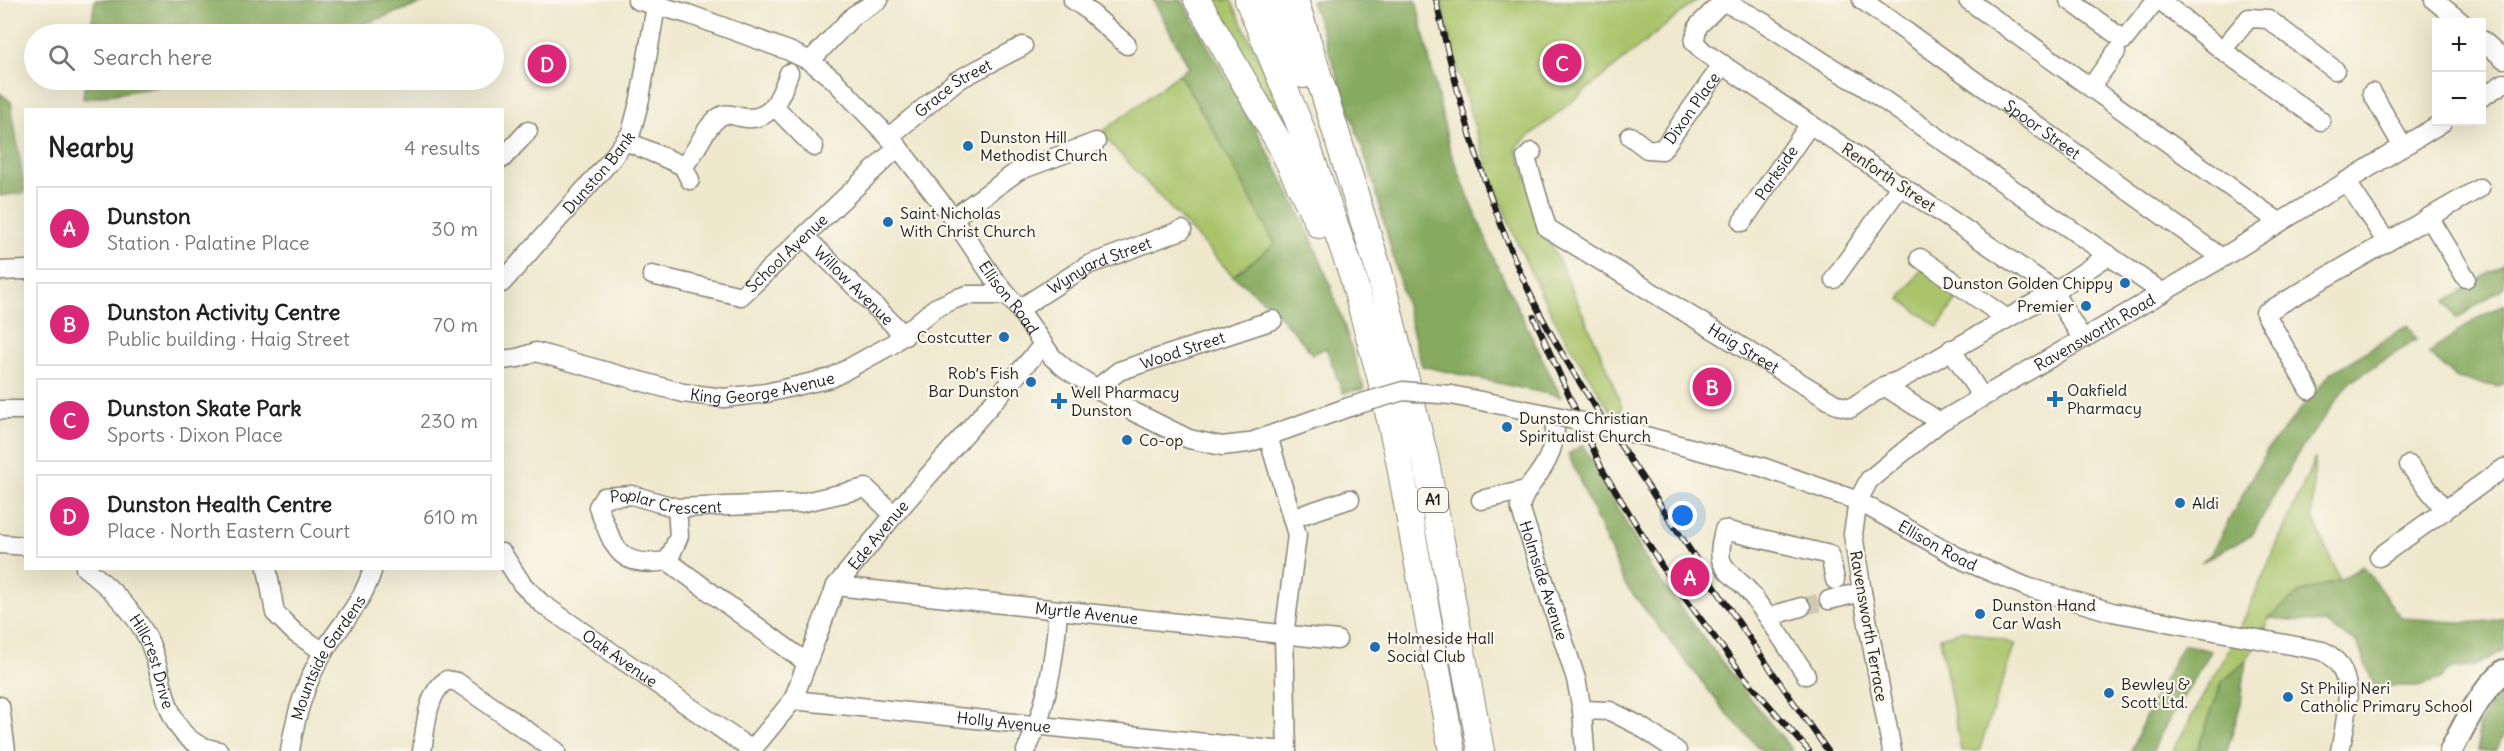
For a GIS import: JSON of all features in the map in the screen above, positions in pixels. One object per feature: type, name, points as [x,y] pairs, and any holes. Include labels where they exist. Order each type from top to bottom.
[{"type":"highway","points":[[1197,0],[1280,144],[1313,210],[1380,376]]},
{"type":"highway","name":"A1","points":[[1248,0],[1301,128],[1352,274],[1380,376],[1399,460],[1452,751]]},
{"type":"highway","name":"A1","points":[[1271,0],[1318,110],[1379,271],[1425,458],[1479,744]]},
{"type":"highway","points":[[1295,0],[1379,271]]},
{"type":"main road","points":[[2451,751],[2468,717],[2497,677],[2504,671]]},
{"type":"street","name":"Ellison Road","points":[[637,0],[657,2],[810,61],[834,80],[893,142],[953,218],[1052,357],[1066,369],[1130,410],[1197,441],[1222,446],[1248,442],[1373,398],[1404,391],[1451,394],[1556,416],[1762,467],[1858,501],[1965,561],[2027,587],[2112,612],[2323,651],[2339,664],[2347,685],[2347,704],[2340,751]]},
{"type":"street","points":[[810,61],[854,15],[879,0]]},
{"type":"street","points":[[1073,0],[1086,8],[1127,45]]},
{"type":"street","name":"Spoor Street","points":[[1862,0],[2222,258]]},
{"type":"street","points":[[1968,0],[2279,222]]},
{"type":"street","points":[[2069,0],[2120,46]]},
{"type":"street","points":[[2091,87],[2120,46],[2158,0],[2320,122]]},
{"type":"street","points":[[2434,0],[2456,18]]},
{"type":"street","name":"Dunston Bank","points":[[504,282],[631,133],[640,99],[657,2]]},
{"type":"street","name":"Renforth Street","points":[[2082,338],[2050,287],[1723,64],[1694,42],[1698,26],[1722,2],[1746,11],[1831,69],[1859,83],[2109,255]]},
{"type":"street","points":[[2222,50],[2249,18],[2268,19],[2335,70]]},
{"type":"street","points":[[2486,44],[2504,59]]},
{"type":"street","name":"Grace Street","points":[[893,142],[956,81],[1023,46]]},
{"type":"street","name":"Dixon Place","points":[[1630,136],[1647,149],[1662,150],[1723,64]]},
{"type":"street","points":[[626,141],[686,172],[688,162],[716,118],[730,114],[749,118],[760,117],[774,107],[789,73]]},
{"type":"street","points":[[2486,94],[2504,83]]},
{"type":"street","points":[[2372,93],[2403,147]]},
{"type":"street","points":[[774,107],[814,147]]},
{"type":"street","name":"Parkside","points":[[1742,222],[1810,124]]},
{"type":"street","name":"Ravensworth Road","points":[[1858,501],[1876,472],[1940,422],[2222,258],[2437,126]]},
{"type":"street","points":[[504,157],[528,131]]},
{"type":"street","name":"School Avenue","points":[[652,275],[741,296],[804,236],[893,142]]},
{"type":"street","points":[[953,218],[1018,171],[1096,142]]},
{"type":"street","name":"Haig Street","points":[[1532,152],[1526,158],[1547,228],[1837,405],[1851,408],[1884,386],[1953,352],[2006,318],[2054,292],[2109,255]]},
{"type":"street","points":[[2346,181],[2386,241]]},
{"type":"street","points":[[1834,279],[1901,185]]},
{"type":"street","points":[[2309,390],[2265,313],[2480,188]]},
{"type":"street","points":[[2429,216],[2466,278]]},
{"type":"street","name":"Wynyard Street","points":[[1019,309],[1088,265],[1182,230]]},
{"type":"street","name":"Willow Avenue","points":[[804,236],[905,336]]},
{"type":"street","points":[[2109,255],[2163,292]]},
{"type":"street","points":[[1920,258],[2006,318]]},
{"type":"street","points":[[0,271],[24,270]]},
{"type":"street","name":"King George Avenue","points":[[504,360],[536,352],[683,393],[724,398],[766,393],[831,378],[905,336],[935,308],[955,299],[968,295],[1006,295]]},
{"type":"street","name":"Wood Street","points":[[1096,389],[1119,371],[1273,320]]},
{"type":"street","name":"Ede Avenue","points":[[752,751],[794,700],[836,586],[894,514],[1043,345]]},
{"type":"street","points":[[1953,352],[1982,397]]},
{"type":"street","points":[[1884,386],[1940,422]]},
{"type":"street","points":[[0,410],[24,410]]},
{"type":"street","points":[[1481,500],[1526,490],[1543,468],[1552,447],[1556,416]]},
{"type":"street","points":[[1268,436],[1297,535],[1284,636],[1285,751]]},
{"type":"street","points":[[2409,465],[2445,510]]},
{"type":"street","points":[[2379,557],[2445,510],[2502,475]]},
{"type":"street","name":"Poplar Crescent","points":[[668,561],[646,565],[623,557],[613,544],[598,507],[603,497],[632,495],[677,507],[800,503],[866,488],[894,514]]},
{"type":"street","name":"Holmside Avenue","points":[[1526,490],[1520,507],[1576,679],[1582,710],[1585,751]]},
{"type":"street","points":[[1293,518],[1350,499]]},
{"type":"street","name":"Ravensworth Terrace","points":[[1858,501],[1853,534],[1892,751]]},
{"type":"street","points":[[677,507],[679,536],[668,561],[807,663]]},
{"type":"street","points":[[1806,675],[1768,616],[1746,588],[1721,565],[1719,552],[1724,530],[1830,555],[1835,580]]},
{"type":"street","points":[[0,544],[24,546]]},
{"type":"street","name":"Oak Avenue","points":[[504,556],[522,584],[541,603],[752,751]]},
{"type":"street","name":"Hillcrest Drive","points":[[88,570],[107,585],[133,614],[148,638],[174,722],[184,736],[197,745],[219,751]]},
{"type":"street","points":[[267,570],[275,613],[296,633],[324,652]]},
{"type":"street","name":"Mountside Gardens","points":[[291,751],[294,724],[307,689],[324,652],[349,617],[369,582],[372,570]]},
{"type":"street","name":"Myrtle Avenue","points":[[836,586],[1338,640]]},
{"type":"street","points":[[1829,600],[1862,592]]},
{"type":"street","points":[[1768,616],[1801,608]]},
{"type":"street","points":[[1026,751],[1038,725],[1056,642],[1058,610]]},
{"type":"street","points":[[422,751],[432,698],[441,684],[447,680],[457,682],[556,751]]},
{"type":"street","name":"Holly Avenue","points":[[794,700],[1038,725],[1167,745],[1285,751]]},
{"type":"street","points":[[0,706],[6,751]]},
{"type":"street","points":[[1582,710],[1610,711],[1638,725],[1677,751]]},
{"type":"green space","points":[[95,0],[432,0],[364,24],[91,24]]},
{"type":"green space","points":[[1153,0],[1182,0],[1264,145],[1295,204],[1325,272],[1364,389],[1343,393],[1326,348],[1312,354],[1276,312],[1233,276],[1275,244],[1217,136],[1179,74],[1189,67]]},
{"type":"green space","points":[[1207,0],[1231,0],[1285,115],[1275,121]]},
{"type":"green space","points":[[1311,0],[1416,0],[1450,151],[1494,259],[1561,397],[1422,366],[1371,173]]},
{"type":"green space","points":[[1441,0],[1697,0],[1516,147],[1548,237],[1607,367],[1623,411],[1611,412],[1554,318],[1517,242],[1473,123]]},
{"type":"green space","points":[[1179,74],[1217,136],[1276,244],[1233,276],[1101,133]]},
{"type":"green space","points":[[84,90],[137,90],[83,99]]},
{"type":"green space","points":[[0,93],[11,102],[24,193],[0,196]]},
{"type":"green space","points":[[2504,263],[2504,287],[2456,319],[2446,302]]},
{"type":"green space","points":[[1922,268],[1960,295],[1938,327],[1900,299]]},
{"type":"green space","points":[[2504,304],[2504,384],[2498,387],[2457,378],[2428,353],[2478,318]]},
{"type":"green space","points":[[2408,325],[2416,340],[2350,382],[2298,453],[2252,535],[2201,562],[2210,555],[2267,450],[2330,374]]},
{"type":"green space","points":[[1702,379],[1718,384],[1717,387],[1711,386],[1706,401],[1712,403],[1711,409],[1694,403]]},
{"type":"green space","points":[[1583,445],[1652,570],[1793,751],[1762,751],[1728,715],[1625,584],[1568,454]]},
{"type":"green space","points":[[2315,458],[2312,516],[2340,580],[2299,593],[2270,618],[2246,661],[2222,683],[2197,751],[2173,751],[2240,628]]},
{"type":"green space","points":[[2363,566],[2401,618],[2480,622],[2504,618],[2504,650],[2480,664],[2449,670],[2440,679],[2419,686],[2374,686],[2357,643],[2325,623],[2269,618],[2299,593],[2340,580]]},
{"type":"green space","points":[[1964,630],[2015,644],[1979,751],[1961,751],[1940,637]]},
{"type":"green space","points":[[2183,644],[2211,651],[2160,735],[2153,751],[2131,751],[2147,712]]},
{"type":"green space","points":[[2246,661],[2241,703],[2227,751],[2197,751],[2222,682]]},
{"type":"green space","points":[[2504,684],[2504,733],[2496,751],[2479,751],[2478,726]]},
{"type":"tunnel","points":[[1801,607],[1829,600]]},
{"type":"railway","points":[[1436,0],[1460,101],[1481,168],[1517,265],[1546,324],[1615,437],[1738,622],[1828,751]]},
{"type":"railway","points":[[1534,317],[1602,469],[1666,573],[1747,680],[1809,751]]},
{"type":"place","name":"Dunston Skate Park","points":[[1562,63]]},
{"type":"place","name":"Dunston Health Centre","points":[[547,64]]},
{"type":"place","name":"Dunston Hill Methodist Church","points":[[968,146]]},
{"type":"place","name":"Saint Nicholas With Christ Church","points":[[888,222]]},
{"type":"place","name":"Dunston Golden Chippy","points":[[2125,283]]},
{"type":"place","name":"Premier","points":[[2086,306]]},
{"type":"place","name":"Costcutter","points":[[1004,337]]},
{"type":"place","name":"Rob’s Fish Bar Dunston","points":[[1031,382]]},
{"type":"place","name":"Dunston Activity Centre","points":[[1712,387]]},
{"type":"place","name":"Oakfield Pharmacy","points":[[2055,399]]},
{"type":"place","name":"Well Pharmacy Dunston","points":[[1059,401]]},
{"type":"place","name":"Dunston Christian Spiritualist Church","points":[[1507,427]]},
{"type":"place","name":"Co-op","points":[[1127,440]]},
{"type":"place","name":"Aldi","points":[[2180,503]]},
{"type":"place","name":"Dunston","points":[[1690,577]]},
{"type":"place","name":"Dunston Hand Car Wash","points":[[1980,614]]},
{"type":"place","name":"Holmeside Hall Social Club","points":[[1375,647]]},
{"type":"place","name":"Bewley & Scott Ltd.","points":[[2109,693]]},
{"type":"place","name":"St Philip Neri Catholic Primary School","points":[[2288,697]]}]
